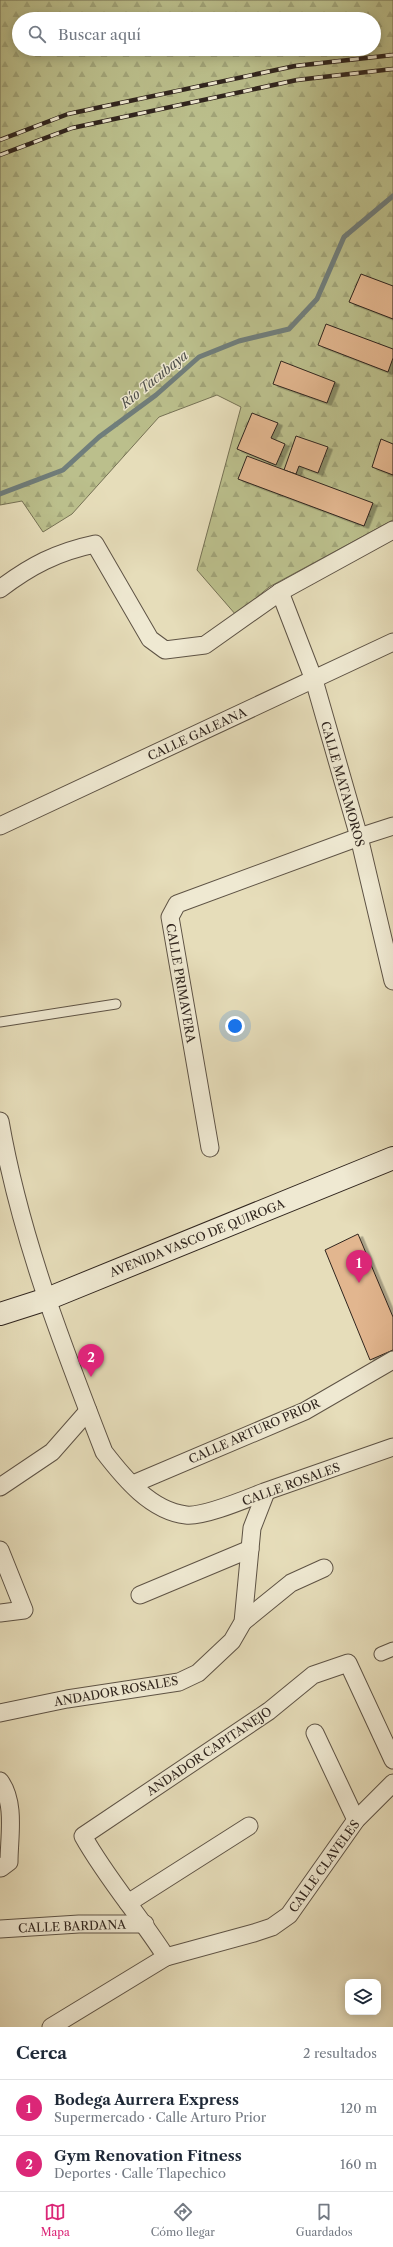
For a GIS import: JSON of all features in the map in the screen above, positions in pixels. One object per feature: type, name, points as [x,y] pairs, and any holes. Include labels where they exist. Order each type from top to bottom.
[{"type":"main road","name":"AVENIDA VASCO DE QUIROGA","points":[[0,1314],[47,1299],[393,1159]]},
{"type":"street","points":[[0,589],[25,570],[67,550],[94,544],[150,639],[165,650],[205,645],[280,592],[393,530]]},
{"type":"street","name":"CALLE MATAMOROS","points":[[280,592],[314,680],[359,837],[393,981]]},
{"type":"street","name":"CALLE GALEANA","points":[[0,826],[393,642]]},
{"type":"street","name":"CALLE PRIMAVERA","points":[[210,1148],[170,917],[177,904],[359,837],[393,826]]},
{"type":"street","points":[[0,1121],[9,1171],[47,1299],[88,1411],[104,1452],[119,1471],[133,1484]]},
{"type":"street","name":"CALLE ARTURO PRIOR","points":[[133,1484],[304,1411],[393,1360]]},
{"type":"street","points":[[0,1486],[52,1452],[88,1411]]},
{"type":"street","name":"CALLE ROSALES","points":[[133,1484],[151,1501],[167,1510],[187,1515],[221,1508],[393,1447]]},
{"type":"street","name":"ANDADOR ROSALES","points":[[0,1712],[67,1699],[178,1682],[198,1673],[216,1658],[232,1640],[243,1622],[252,1528],[266,1492]]},
{"type":"street","points":[[140,1595],[250,1549]]},
{"type":"street","points":[[0,1550],[24,1610],[0,1613]]},
{"type":"street","points":[[243,1622],[291,1583],[324,1568]]},
{"type":"street","points":[[381,1654],[393,1649]]},
{"type":"street","name":"ANDADOR CAPITANEJO","points":[[128,1903],[90,1849],[83,1836],[269,1711],[313,1675],[348,1663],[393,1760]]},
{"type":"street","points":[[315,1733],[356,1820]]},
{"type":"street","points":[[0,1781],[7,1791],[10,1814],[9,1862],[2,1868]]},
{"type":"street","name":"CALLE CLAVELES","points":[[51,2027],[166,1958],[272,1927],[289,1915],[356,1820],[393,1784]]},
{"type":"street","points":[[166,1958],[145,1924],[128,1903],[249,1826]]},
{"type":"street","name":"CALLE BARDANA","points":[[0,1930],[79,1924],[145,1924]]},
{"type":"lane","points":[[0,1022],[116,1004]]},
{"type":"green space","points":[[0,0],[393,0],[393,520],[269,587],[236,615],[197,570],[241,407],[217,395],[159,417],[72,514],[43,532],[22,501],[0,505]]},
{"type":"building","points":[[361,274],[393,286],[393,319],[349,302]]},
{"type":"building","points":[[326,324],[393,349],[393,358],[388,372],[318,345]]},
{"type":"building","points":[[281,361],[335,382],[327,403],[273,384]]},
{"type":"building","points":[[252,413],[278,423],[271,438],[285,444],[276,465],[237,449]]},
{"type":"building","points":[[296,436],[328,447],[318,473],[299,466],[296,474],[284,470]]},
{"type":"building","points":[[381,439],[393,444],[393,475],[372,467]]},
{"type":"building","points":[[247,456],[373,503],[364,526],[238,479]]},
{"type":"building","points":[[358,1234],[393,1317],[393,1350],[370,1360],[325,1250]]},
{"type":"waterway","name":"Río Tacubaya","points":[[0,494],[63,470],[99,437],[156,395],[199,357],[239,341],[289,329],[317,299],[344,237],[393,196]]},
{"type":"railway","points":[[0,140],[68,114],[295,66],[393,55]]},
{"type":"railway","points":[[0,155],[72,128],[297,80],[393,69]]},
{"type":"place","name":"Bodega Aurrera Express","points":[[359,1283]]},
{"type":"place","name":"Gym Renovation Fitness","points":[[91,1377]]}]
